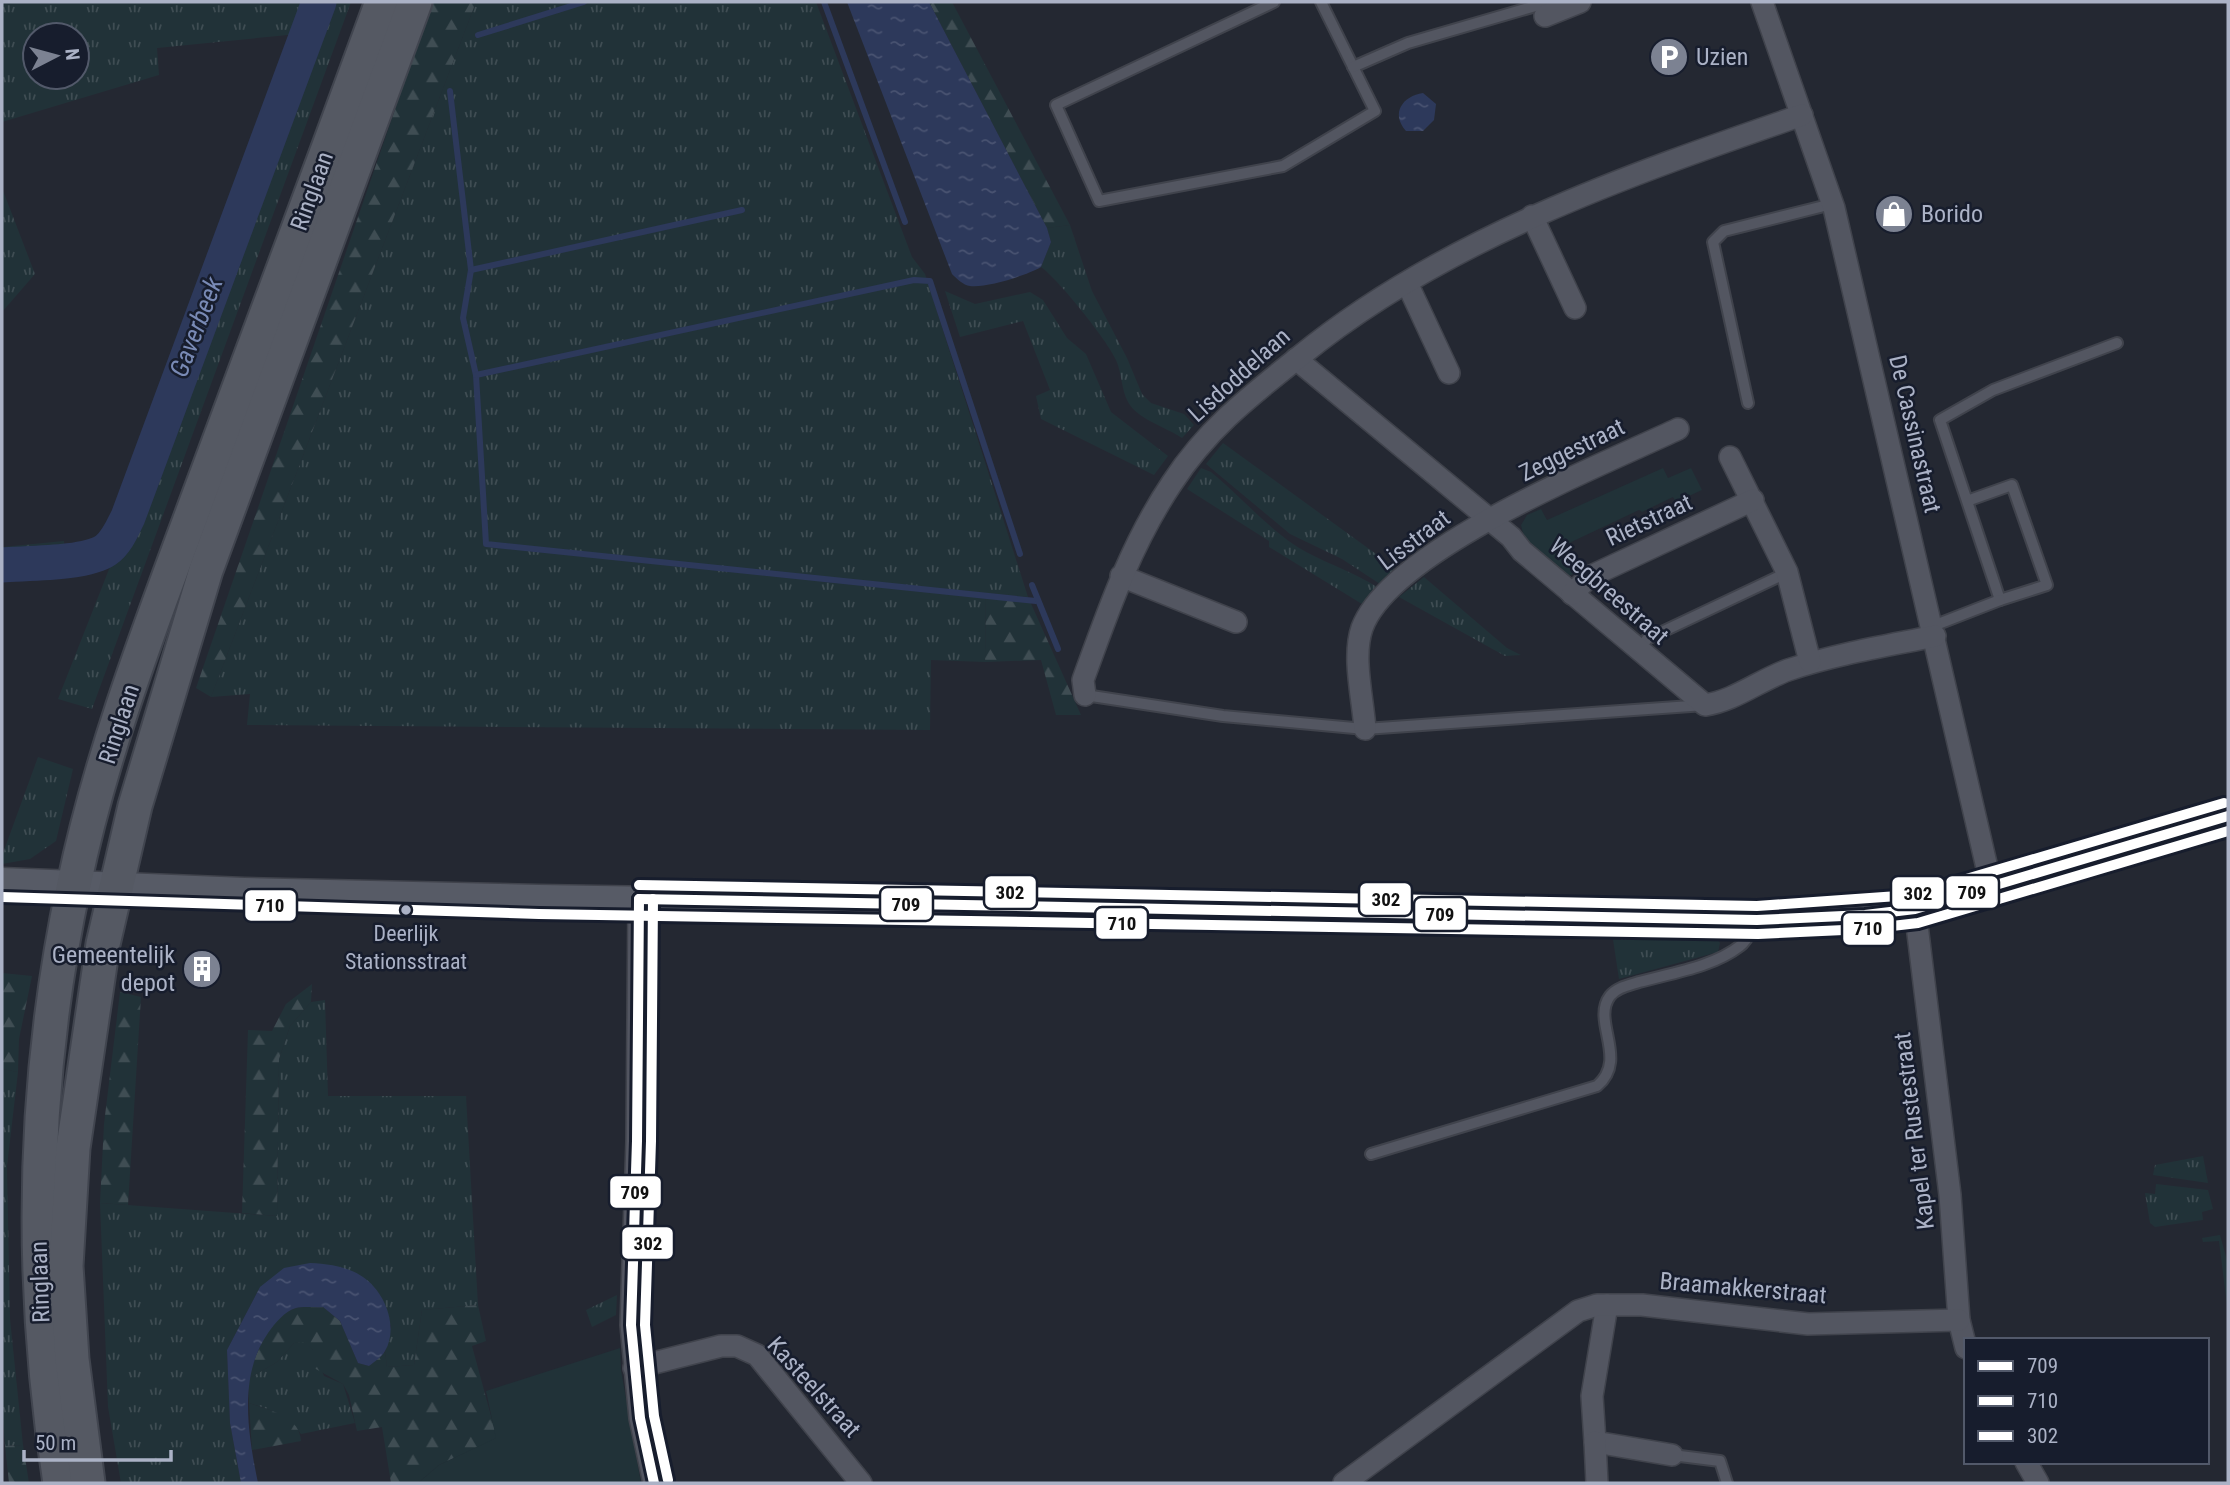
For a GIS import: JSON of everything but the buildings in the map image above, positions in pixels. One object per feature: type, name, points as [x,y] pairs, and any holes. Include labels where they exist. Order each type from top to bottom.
[{"type":"main road","name":"Ringlaan","points":[[60,1483],[43,1342],[37,1252],[39,1172],[48,1054],[74,884],[104,767],[170,575],[382,2]]},
{"type":"main road","name":"Ringlaan","points":[[88,1483],[72,1359],[66,1266],[73,1148],[102,950],[139,792],[206,570],[415,2]]},
{"type":"street","name":"De Cassinastraat","points":[[1762,2],[1832,204],[1891,445],[1991,885]]},
{"type":"street","points":[[1545,16],[1575,4]]},
{"type":"street","name":"Lisdoddelaan","points":[[1084,695],[1083,680],[1121,576],[1140,533],[1189,457],[1253,391],[1313,344],[1407,283],[1532,216],[1605,185],[1802,115]]},
{"type":"street","points":[[1532,216],[1574,308]]},
{"type":"street","points":[[1407,283],[1449,373]]},
{"type":"street","name":"Weegbreestraat","points":[[1297,359],[1704,705]]},
{"type":"street","name":"Zeggestraat","points":[[1489,520],[1678,429]]},
{"type":"street","points":[[1730,457],[1787,572],[1811,662]]},
{"type":"street","name":"Rietstraat","points":[[1573,594],[1589,577],[1753,500]]},
{"type":"street","name":"Lisstraat","points":[[1365,729],[1359,656],[1363,628],[1387,593],[1410,570],[1456,538],[1489,520]]},
{"type":"street","points":[[1121,576],[1236,622]]},
{"type":"street","points":[[1704,705],[1718,703],[1778,674],[1811,662],[1934,631]]},
{"type":"street","points":[[2,883],[257,893],[1757,920],[1866,915],[1915,909],[2228,816]]},
{"type":"street","points":[[639,899],[637,1141],[631,1325],[640,1418],[654,1483]]},
{"type":"street","name":"Kapel ter Rustestraat","points":[[1915,909],[1950,1195],[1959,1320],[1964,1340]]},
{"type":"street","points":[[1597,1483],[1592,1396],[1606,1305]]},
{"type":"street","name":"Braamakkerstraat","points":[[1344,1483],[1578,1311],[1606,1305],[1642,1305],[1808,1324],[1959,1320]]},
{"type":"street","name":"Kasteelstraat","points":[[634,1368],[721,1346],[737,1346],[757,1355],[862,1483]]},
{"type":"street","points":[[1595,1442],[1672,1455]]},
{"type":"street","points":[[2027,1464],[2038,1483]]},
{"type":"lane","points":[[1274,2],[1056,105],[1099,201],[1283,166],[1375,111],[1353,67],[1351,68],[1321,2]]},
{"type":"lane","points":[[1353,67],[1408,43],[1546,3],[1575,4]]},
{"type":"lane","points":[[1748,403],[1713,242],[1724,231],[1832,204]]},
{"type":"lane","points":[[2000,600],[1940,420],[1993,390],[2118,343]]},
{"type":"lane","points":[[1934,631],[2000,600],[2047,585],[2012,485],[1967,501]]},
{"type":"lane","points":[[1639,650],[1647,639],[1780,576]]},
{"type":"lane","points":[[1084,695],[1223,716],[1365,729],[1704,705]]},
{"type":"lane","points":[[1371,1154],[1597,1086],[1607,1078],[1610,1068],[1605,1008],[1610,996],[1630,985],[1720,958],[1743,944],[1757,920]]},
{"type":"lane","points":[[1672,1455],[1720,1461],[1727,1483]]},
{"type":"green space","points":[[2,2],[310,2],[298,34],[157,48],[159,75],[2,122]]},
{"type":"green space","points":[[324,2],[351,2],[92,709],[58,699],[183,381]]},
{"type":"green space","points":[[432,2],[476,2],[211,697],[196,688]]},
{"type":"green space","points":[[476,2],[816,2],[912,257],[925,274],[1028,597],[986,593],[985,662],[931,660],[930,730],[247,725],[250,694],[211,697]]},
{"type":"green space","points":[[929,2],[952,2],[1070,225],[1047,228]]},
{"type":"green space","points":[[2,188],[35,274],[2,312]]},
{"type":"green space","points":[[1070,225],[1092,291],[1127,358],[1142,394],[1151,403],[1184,414],[1194,425],[1182,438],[1132,408],[1111,351],[1070,297],[1041,267],[1051,242],[1047,228]]},
{"type":"green space","points":[[945,291],[975,304],[1030,292],[1043,300],[1067,338],[1086,354],[1111,412],[1168,456],[1154,475],[1041,419],[1036,396],[1050,390],[1023,321],[960,337]]},
{"type":"green space","points":[[1223,443],[1394,569],[1380,584],[1342,559],[1290,534],[1206,464]]},
{"type":"green space","points":[[1201,468],[1211,472],[1295,545],[1377,587],[1362,604],[1269,547],[1269,541],[1187,489]]},
{"type":"green space","points":[[1663,468],[1668,478],[1691,468],[1702,490],[1676,502],[1673,497],[1642,512],[1639,510],[1565,545],[1577,572],[1567,577],[1525,542],[1521,525],[1527,515],[1541,509],[1547,520]]},
{"type":"green space","points":[[64,541],[65,552],[2,558],[2,547]]},
{"type":"green space","points":[[1424,577],[1507,648],[1521,655],[1505,656],[1399,597]]},
{"type":"green space","points":[[986,593],[1028,597],[1081,715],[1056,715],[1041,660],[985,662]]},
{"type":"green space","points":[[38,757],[73,769],[56,841],[30,859],[2,864],[2,856]]},
{"type":"green space","points":[[1611,926],[1714,934],[1720,943],[1718,952],[1619,979]]},
{"type":"green space","points":[[2,973],[32,976],[19,1039],[18,1072],[2,1069]]},
{"type":"green space","points":[[312,984],[311,1002],[290,1026],[279,1059],[277,1216],[242,1213],[248,1030],[272,1031],[286,1004]]},
{"type":"green space","points":[[120,992],[141,997],[128,1205],[100,1203],[104,1124]]},
{"type":"green space","points":[[325,1000],[328,1096],[466,1096],[478,1305],[422,1310],[414,1365],[387,1367],[385,1352],[391,1325],[260,1287],[227,1350],[230,1423],[241,1483],[121,1483],[108,1407],[100,1203],[277,1216],[279,1059],[290,1026],[311,1002]]},
{"type":"green space","points":[[2,1069],[18,1072],[7,1166],[10,1319],[23,1445],[5,1446],[2,1405]]},
{"type":"green space","points":[[2203,1156],[2208,1183],[2153,1175],[2155,1165]]},
{"type":"green space","points":[[2156,1184],[2208,1190],[2213,1209],[2202,1212],[2203,1220],[2155,1227],[2150,1223],[2145,1193],[2155,1194]]},
{"type":"green space","points":[[2220,1235],[2228,1264],[2228,1313],[2219,1241],[2203,1242],[2202,1238]]},
{"type":"green space","points":[[617,1295],[616,1315],[592,1327],[586,1310]]},
{"type":"green space","points":[[478,1305],[486,1341],[472,1346],[497,1438],[439,1465],[418,1483],[391,1483],[382,1427],[357,1431],[349,1395],[343,1384],[314,1368],[313,1350],[305,1342],[294,1343],[277,1362],[248,1379],[264,1338],[278,1319],[296,1308],[323,1307],[340,1321],[358,1363],[369,1366],[385,1352],[387,1367],[414,1365],[422,1310]]},
{"type":"green space","points":[[305,1341],[313,1350],[324,1376],[343,1384],[355,1423],[301,1434],[284,1418],[249,1403],[248,1379],[277,1362],[294,1343]]},
{"type":"green space","points":[[620,1348],[621,1370],[641,1483],[418,1483],[439,1465],[496,1438],[486,1391]]},
{"type":"green space","points":[[249,1403],[289,1420],[299,1432],[301,1441],[252,1450]]},
{"type":"green space","points":[[23,1445],[29,1483],[9,1483],[5,1446]]},
{"type":"water","points":[[847,2],[929,2],[1047,228],[1051,242],[1041,267],[1007,280],[977,286],[965,284],[952,274]]},
{"type":"water","points":[[1423,93],[1436,104],[1434,120],[1423,131],[1406,131],[1399,118],[1401,106],[1410,98]]},
{"type":"water","points":[[310,1263],[344,1268],[357,1273],[371,1284],[388,1311],[391,1331],[389,1342],[382,1355],[369,1366],[358,1363],[340,1321],[323,1307],[296,1308],[280,1318],[259,1350],[249,1386],[249,1425],[258,1483],[241,1483],[230,1423],[227,1350],[260,1287],[284,1268]]},
{"type":"waterway","name":"Gaverbeek","points":[[2,565],[56,562],[97,555],[106,550],[119,535],[128,517],[319,2]]},
{"type":"waterway","points":[[478,35],[584,2]]},
{"type":"waterway","points":[[824,2],[905,222]]},
{"type":"waterway","points":[[450,91],[471,270],[463,318],[476,375],[486,544],[1036,601]]},
{"type":"waterway","points":[[471,270],[742,210]]},
{"type":"waterway","points":[[476,375],[914,280],[930,281],[1020,554]]},
{"type":"waterway","points":[[1032,585],[1058,649]]},
{"type":"transit line","name":"302","points":[[639,885],[1757,906],[1912,895],[2224,803]]},
{"type":"transit line","name":"709","points":[[639,899],[1757,920],[1865,915],[1915,909],[2228,816]]},
{"type":"transit line","name":"710","points":[[2,897],[539,914],[1758,934],[1866,929],[1918,923],[2228,831]]},
{"type":"transit line","name":"709","points":[[639,899],[637,1141],[631,1325],[640,1418],[654,1483]]},
{"type":"transit line","name":"302","points":[[653,899],[651,1141],[645,1325],[654,1416],[668,1480]]},
{"type":"place","name":"Uzien","points":[[1669,57]]},
{"type":"place","name":"Borido","points":[[1894,214]]},
{"type":"place","name":"Deerlijk Stationsstraat","points":[[406,910]]},
{"type":"place","name":"Gemeentelijk depot","points":[[202,969]]}]
